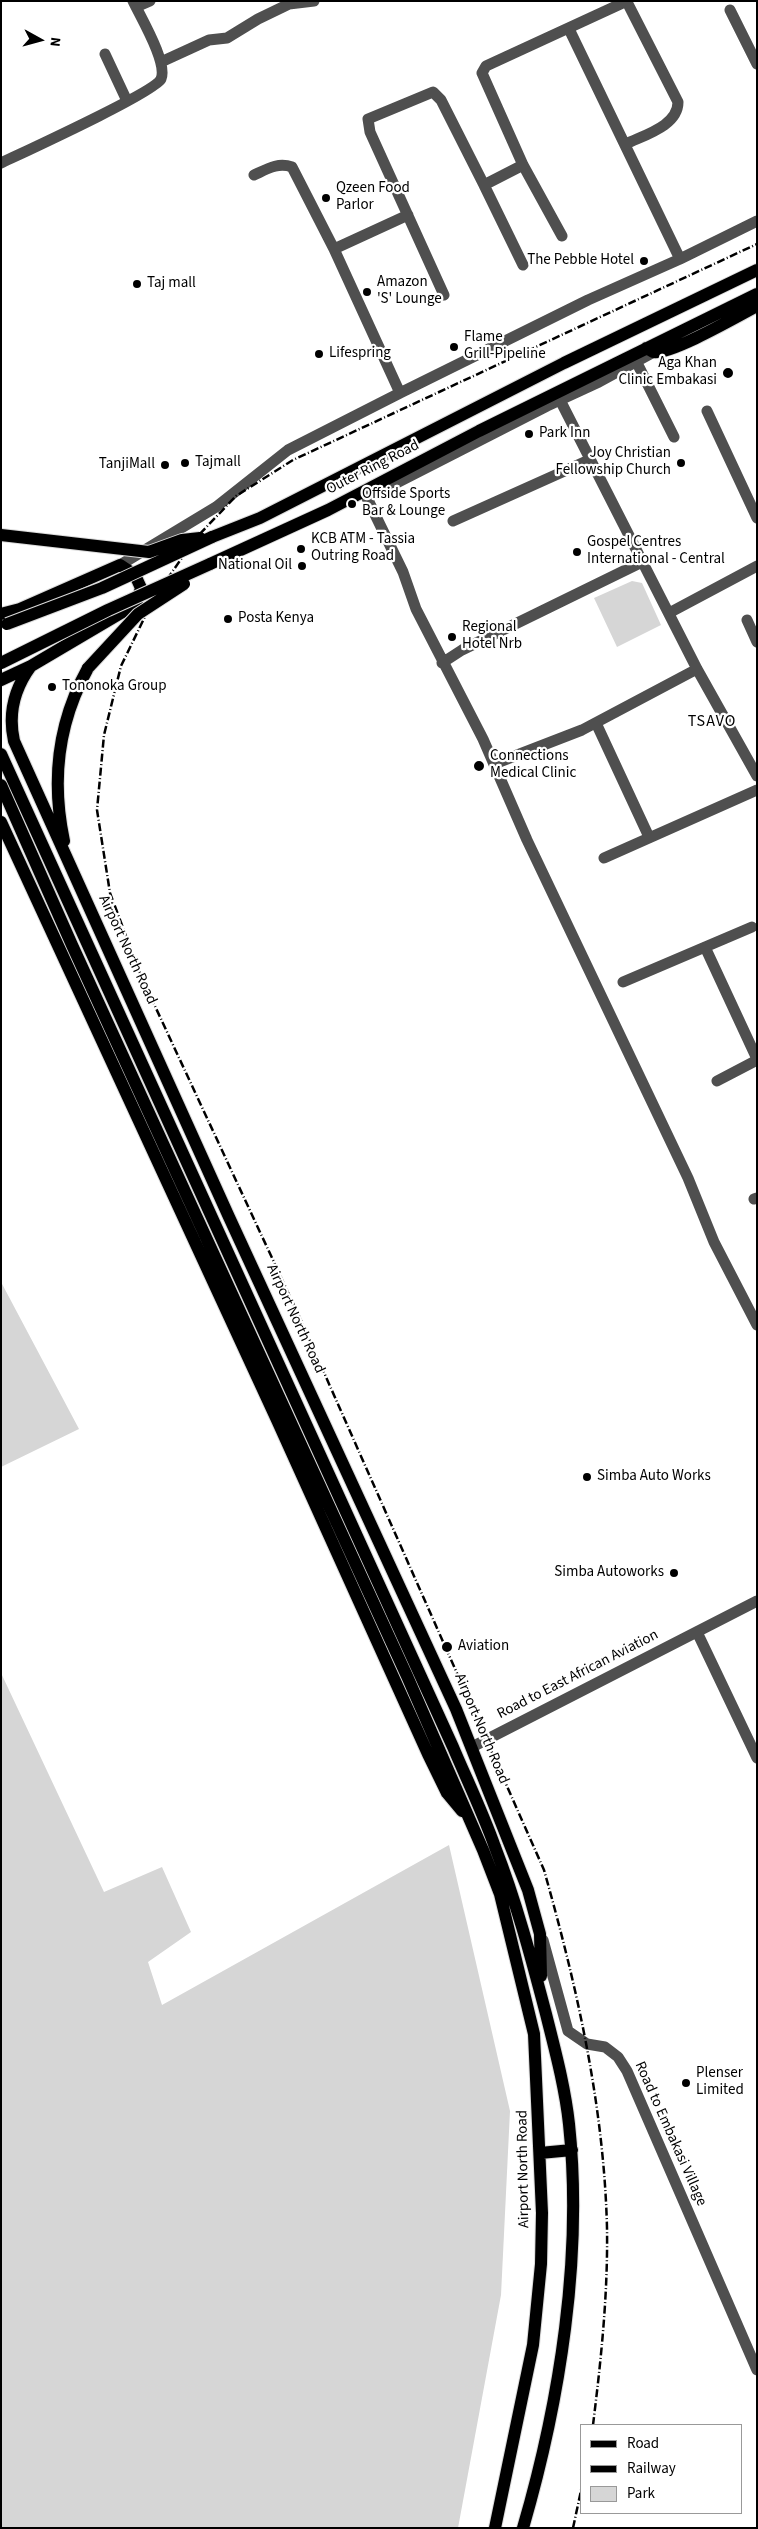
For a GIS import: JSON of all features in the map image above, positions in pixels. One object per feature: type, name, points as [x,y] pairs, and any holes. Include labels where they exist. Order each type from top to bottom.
[{"type":"main road","name":"Outer Ring Road","points":[[1,626],[102,588],[212,537],[260,518],[540,376],[757,270]]},
{"type":"main road","name":"Outer Ring Road","points":[[1,663],[99,614],[328,510],[555,398],[757,294]]},
{"type":"main road","points":[[650,350],[665,350],[704,334],[757,306]]},
{"type":"main road","points":[[1,535],[149,552],[182,540],[212,537]]},
{"type":"main road","points":[[68,860],[58,805],[58,752],[66,717],[77,689],[88,668],[138,614],[210,564]]},
{"type":"main road","points":[[1,613],[20,609],[120,565],[130,569],[140,582],[141,593],[136,604],[32,666],[1,680]]},
{"type":"main road","name":"Airport North Road","points":[[32,666],[15,695],[11,713],[12,730],[26,769],[472,1746],[528,1890],[540,1934],[540,1994]]},
{"type":"main road","name":"Airport North Road","points":[[1,754],[453,1746],[495,1847],[521,1924],[561,2076],[572,2150],[569,2290],[561,2359],[551,2424],[523,2528]]},
{"type":"main road","name":"Airport North Road","points":[[1,785],[72,945],[396,1650],[500,1894],[530,2008],[537,2058],[541,2264],[533,2345],[495,2528]]},
{"type":"main road","name":"Airport North Road","points":[[1,822],[281,1429],[439,1778],[457,1807],[468,1817]]},
{"type":"main road","points":[[161,1105],[187,1143],[229,1217]]},
{"type":"main road","points":[[540,2153],[572,2150]]},
{"type":"street","points":[[1,163],[155,86],[160,80],[161,62],[134,4],[150,1]]},
{"type":"street","points":[[161,62],[209,40],[227,38],[258,18],[289,4],[314,1]]},
{"type":"street","points":[[562,236],[523,165],[482,73],[486,66],[627,2],[678,102],[678,107],[675,115],[664,125],[626,144]]},
{"type":"street","points":[[730,10],[757,64]]},
{"type":"street","points":[[568,29],[626,144],[680,259]]},
{"type":"street","points":[[105,54],[127,101]]},
{"type":"street","points":[[444,295],[370,132],[368,119],[428,93],[433,92],[441,100],[523,266]]},
{"type":"street","points":[[254,175],[270,167],[283,165],[292,167],[334,249],[400,393]]},
{"type":"street","points":[[484,184],[523,165]]},
{"type":"street","points":[[334,249],[408,215]]},
{"type":"street","points":[[120,565],[216,507],[288,450],[588,300],[757,222]]},
{"type":"street","points":[[650,350],[636,363],[555,398],[367,498],[442,663],[466,703],[527,840],[688,1178],[714,1242],[757,1325]]},
{"type":"street","points":[[636,363],[674,437]]},
{"type":"street","points":[[555,398],[697,669],[757,776]]},
{"type":"street","points":[[707,411],[757,518]]},
{"type":"street","points":[[453,521],[589,460]]},
{"type":"street","points":[[442,663],[462,650],[642,562]]},
{"type":"street","points":[[669,613],[757,566]]},
{"type":"street","points":[[747,620],[757,642]]},
{"type":"street","points":[[494,764],[566,738],[697,669]]},
{"type":"street","points":[[596,723],[649,837]]},
{"type":"street","points":[[604,858],[757,790]]},
{"type":"street","points":[[623,982],[752,927]]},
{"type":"street","points":[[705,947],[757,1059],[717,1081]]},
{"type":"street","name":"Road to East African Aviation","points":[[472,1746],[757,1601]]},
{"type":"street","points":[[697,1632],[757,1758]]},
{"type":"street","name":"Road to Embakasi Village","points":[[540,1934],[568,2031],[587,2044],[605,2047],[618,2057],[627,2072],[757,2370]]},
{"type":"green space","points":[[632,581],[642,583],[661,625],[617,647],[594,598]]},
{"type":"green space","points":[[1,1282],[79,1429],[1,1467]]},
{"type":"green space","points":[[1,1673],[104,1892],[162,1867],[191,1932],[148,1962],[162,2005],[449,1845],[510,2111],[501,2295],[458,2528],[1,2528]]},
{"type":"railway","points":[[593,2424],[605,2303],[607,2228],[605,2182],[601,2137],[587,2047],[578,2003],[544,1870],[299,1316],[141,976],[110,893],[97,810],[104,735],[121,666],[154,598],[195,539],[236,496],[293,460],[757,244]]},
{"type":"railway","points":[[573,2528],[580,2495]]},
{"type":"place","name":"Qzeen Food Parlor","points":[[326,198]]},
{"type":"place","name":"The Pebble Hotel","points":[[644,261]]},
{"type":"place","name":"Taj mall","points":[[137,284]]},
{"type":"place","name":"Amazon 'S' Lounge","points":[[367,292]]},
{"type":"place","name":"Flame Grill-Pipeline","points":[[454,347]]},
{"type":"place","name":"Lifespring","points":[[319,354]]},
{"type":"place","name":"Aga Khan Clinic Embakasi","points":[[728,373]]},
{"type":"place","name":"Park Inn","points":[[529,434]]},
{"type":"place","name":"Tajmall","points":[[185,463]]},
{"type":"place","name":"Joy Christian Fellowship Church","points":[[681,463]]},
{"type":"place","name":"TanjiMall","points":[[165,465]]},
{"type":"place","name":"Offside Sports Bar & Lounge","points":[[352,504]]},
{"type":"place","name":"KCB ATM - Tassia Outring Road","points":[[301,549]]},
{"type":"place","name":"Gospel Centres International - Central","points":[[577,552]]},
{"type":"place","name":"National Oil","points":[[302,566]]},
{"type":"place","name":"Posta Kenya","points":[[228,619]]},
{"type":"place","name":"Regional Hotel Nrb","points":[[452,637]]},
{"type":"place","name":"Tononoka Group","points":[[52,687]]},
{"type":"place","name":"Connections Medical Clinic","points":[[479,766]]},
{"type":"place","name":"Simba Auto Works","points":[[587,1477]]},
{"type":"place","name":"Simba Autoworks","points":[[674,1573]]},
{"type":"place","name":"Aviation","points":[[447,1647]]},
{"type":"place","name":"Plenser Limited","points":[[686,2083]]},
{"type":"district","name":"TSAVO","points":[[712,722]]}]
